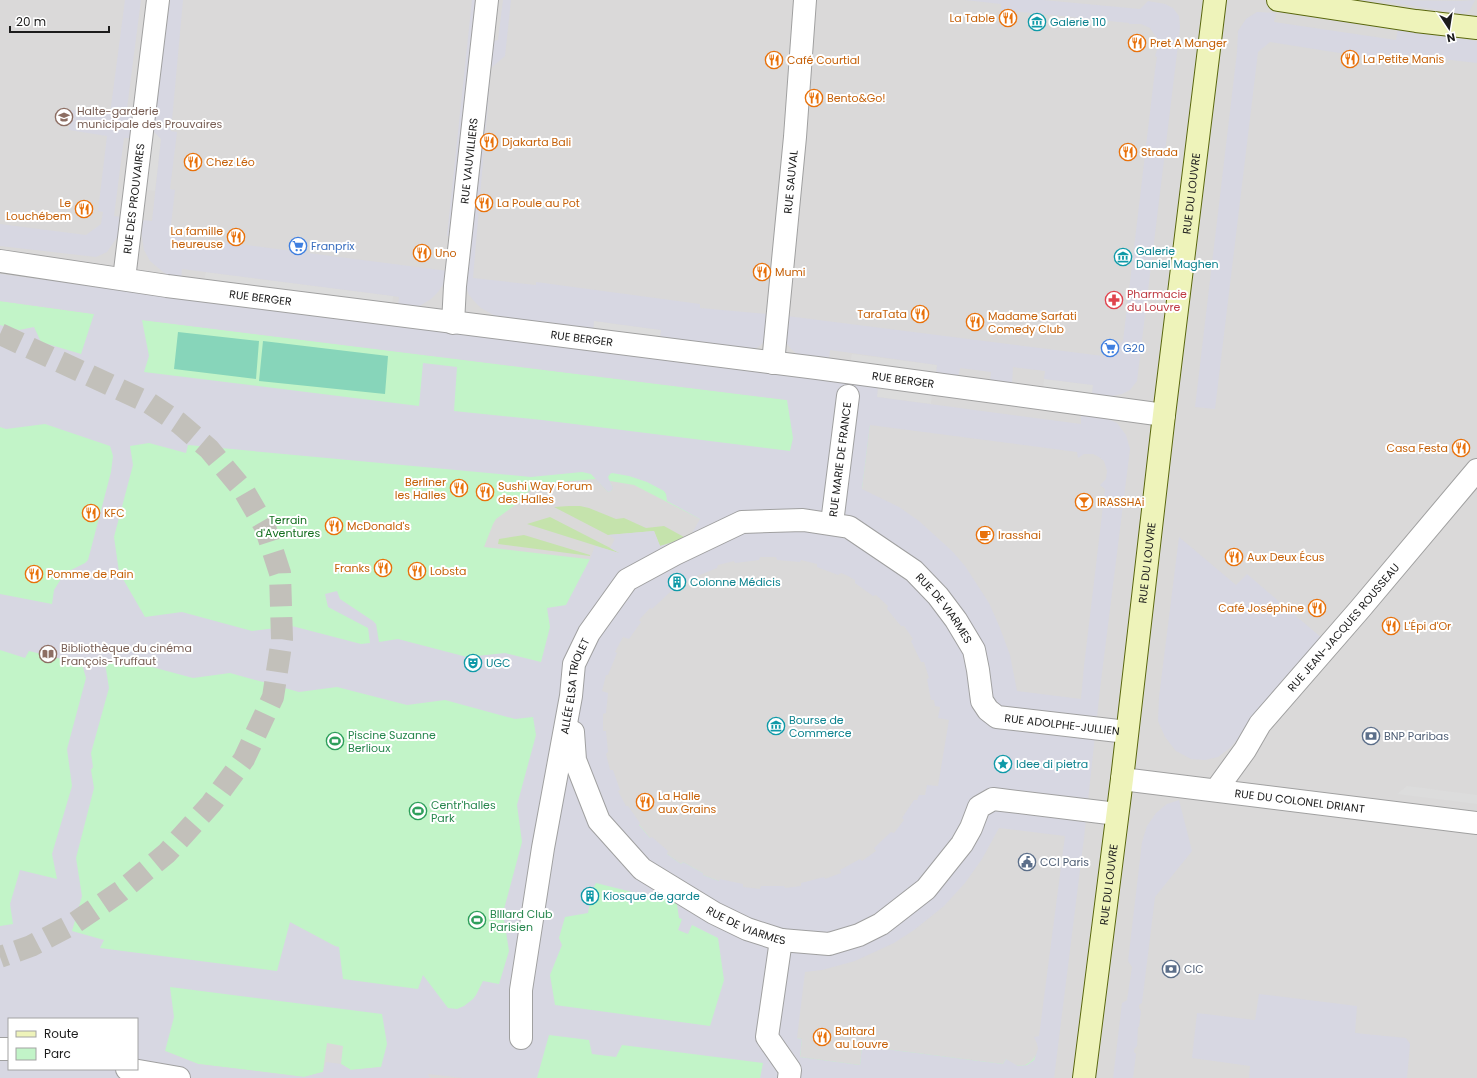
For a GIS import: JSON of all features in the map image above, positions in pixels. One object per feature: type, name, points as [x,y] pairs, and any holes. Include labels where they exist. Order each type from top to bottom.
[{"type":"main road","name":"RUE DU LOUVRE","points":[[1084,1078],[1122,779],[1164,415],[1215,0]]},
{"type":"main road","points":[[1278,0],[1408,20],[1477,28]]},
{"type":"street","name":"RUE DES PROUVAIRES","points":[[124,279],[158,0]]},
{"type":"street","name":"RUE VAUVILLIERS","points":[[453,323],[455,286],[487,0]]},
{"type":"street","name":"RUE SAUVAL","points":[[774,363],[795,137],[805,0]]},
{"type":"street","name":"RUE BERGER","points":[[0,261],[167,286],[774,363],[1164,415]]},
{"type":"street","name":"RUE MARIE DE FRANCE","points":[[840,525],[848,396]]},
{"type":"street","name":"RUE JEAN-JACQUES ROUSSEAU","points":[[1216,790],[1245,750],[1260,724],[1477,470]]},
{"type":"street","name":"ALLÉE ELSA TRIOLET","points":[[521,1038],[521,990],[543,848],[571,696],[574,664],[589,633],[627,580],[675,554],[742,522],[803,520],[840,525]]},
{"type":"street","name":"RUE DE VIARMES","points":[[840,525],[914,571],[938,596],[956,620],[974,650],[982,701],[988,710],[997,717]]},
{"type":"street","name":"RUE DE VIARMES","points":[[571,696],[575,760],[599,820],[642,869],[714,913],[747,928],[780,940],[829,944],[859,935],[881,924],[926,889],[962,844],[971,828],[979,807],[993,799],[1117,814]]},
{"type":"street","name":"RUE ADOLPHE-JULLIEN","points":[[997,717],[1127,732]]},
{"type":"street","name":"RUE DU COLONEL DRIANT","points":[[1122,779],[1477,823]]},
{"type":"street","points":[[780,940],[767,1037],[790,1070],[789,1078]]},
{"type":"street","points":[[134,1070],[179,1078]]},
{"type":"shaded area","points":[[0,0],[1477,0],[1477,1078],[0,1078]]},
{"type":"shaded area","points":[[125,0],[141,0],[126,116],[135,117],[132,138],[124,138],[114,216],[122,217],[118,236],[107,252],[96,257],[0,246],[0,224],[86,235],[101,224],[103,212],[98,211],[107,136],[69,130],[70,110],[110,114]]},
{"type":"shaded area","points":[[169,0],[183,0],[171,131],[177,132],[170,189],[175,190],[171,225],[180,237],[183,238],[182,245],[206,248],[207,240],[448,271],[443,285],[431,299],[418,307],[398,307],[399,297],[393,296],[182,269],[181,279],[163,272],[150,261],[144,250],[141,231],[142,220],[152,221],[161,139],[153,131]]},
{"type":"shaded area","points":[[472,0],[476,0],[452,236],[447,236]]},
{"type":"shaded area","points":[[503,0],[511,0],[505,56],[491,68],[473,278],[536,285],[536,282],[700,304],[700,308],[768,314],[765,341],[760,346],[753,350],[660,339],[661,330],[594,321],[593,331],[497,317],[481,308],[469,295],[465,284],[489,42],[498,40]]},
{"type":"shaded area","points":[[965,0],[1043,0],[1140,9],[1148,1],[1165,4],[1173,8],[1179,16],[1180,27],[1178,45],[1137,381],[1130,390],[1122,394],[1112,396],[1092,394],[1093,385],[1044,379],[1045,371],[1013,367],[1012,384],[990,382],[991,372],[960,368],[958,378],[936,375],[937,365],[830,350],[829,360],[798,355],[786,342],[787,316],[1103,356],[1123,341],[1157,57],[1155,56],[1158,47],[1156,37],[1150,28],[1141,24],[1001,10],[1001,4]]},
{"type":"shaded area","points":[[1374,0],[1475,0],[1470,10],[1463,14]]},
{"type":"shaded area","points":[[1257,12],[1276,13],[1274,22],[1396,40],[1398,29],[1477,41],[1477,63],[1407,55],[1403,63],[1270,42],[1258,52],[1215,409],[1195,407],[1237,52],[1238,31],[1246,19]]},
{"type":"shaded area","points":[[153,131],[161,139],[155,191],[146,190]]},
{"type":"shaded area","points":[[206,272],[393,296],[392,306],[204,282]]},
{"type":"shaded area","points":[[0,274],[878,387],[877,397],[1081,424],[1081,414],[1106,418],[1117,423],[1126,435],[1130,449],[1054,1078],[760,1078],[763,1063],[622,1045],[616,1057],[592,1054],[589,1040],[549,1035],[537,1078],[463,1078],[428,1074],[430,1078],[0,1078],[0,926],[13,924],[10,904],[20,870],[57,879],[52,854],[72,786],[67,749],[86,678],[82,664],[29,651],[25,658],[0,650],[0,594],[52,604],[54,590],[61,579],[67,572],[88,560],[111,472],[113,456],[110,446],[45,424],[6,429],[0,427],[0,325],[19,330],[34,327],[41,342],[81,354],[94,314],[0,301]],"holes":[[[142,320],[787,400],[793,438],[790,451],[542,420],[454,411],[457,367],[423,363],[419,406],[144,372],[149,356]],[[870,425],[1077,452],[1078,458],[1084,454],[1093,454],[1104,461],[1107,471],[1106,479],[1100,485],[1105,489],[1081,699],[1017,691],[1010,655],[1000,628],[989,603],[965,566],[952,551],[919,521],[899,507],[862,489]],[[149,443],[186,453],[188,445],[531,477],[582,472],[591,474],[608,492],[613,488],[608,477],[612,473],[629,476],[647,482],[664,491],[667,501],[700,519],[687,542],[673,542],[660,546],[654,531],[608,535],[615,539],[610,548],[619,553],[595,546],[590,559],[566,605],[547,608],[550,627],[541,662],[505,653],[467,657],[398,639],[379,642],[376,624],[340,599],[337,591],[325,594],[328,607],[368,628],[370,643],[361,644],[292,626],[252,631],[182,612],[145,617],[119,572],[114,537],[133,465],[130,446]],[[760,557],[776,557],[777,560],[800,562],[801,560],[817,564],[817,567],[838,575],[841,573],[848,576],[855,580],[855,583],[873,596],[876,595],[888,606],[887,609],[901,626],[904,626],[913,639],[911,641],[921,662],[924,662],[929,678],[927,679],[931,700],[934,700],[935,706],[940,707],[938,718],[949,720],[938,786],[927,785],[925,795],[919,795],[917,800],[914,800],[902,818],[904,820],[894,833],[891,832],[874,848],[876,851],[862,861],[860,859],[840,870],[841,873],[825,879],[824,877],[801,883],[801,886],[785,888],[784,886],[761,886],[760,889],[743,887],[743,884],[720,879],[719,881],[703,875],[703,873],[683,862],[681,864],[667,854],[668,851],[652,837],[650,838],[639,825],[640,823],[628,806],[626,806],[618,791],[620,790],[613,770],[610,770],[606,754],[608,752],[606,731],[603,731],[603,714],[606,713],[608,693],[602,691],[606,675],[608,675],[617,653],[615,652],[623,637],[629,639],[641,622],[639,620],[650,608],[652,609],[669,593],[694,577],[717,568],[718,565],[734,561],[735,563],[759,560]],[[122,659],[193,678],[230,673],[299,692],[337,687],[407,705],[445,700],[515,719],[533,717],[536,735],[517,805],[522,842],[503,913],[509,951],[499,984],[483,981],[473,999],[457,1009],[448,1008],[423,975],[418,989],[343,979],[339,947],[290,922],[277,971],[100,948],[104,940],[72,931],[82,896],[76,858],[94,788],[91,770],[93,767],[91,753],[109,688],[105,663]],[[999,828],[1065,836],[1039,1036],[1034,1037],[1038,1049],[1034,1060],[1027,1065],[1018,1066],[1006,1059],[1003,1064],[862,1046],[860,1065],[800,1057],[802,1039],[797,1038],[805,972],[822,970],[855,961],[894,943],[914,930],[944,906],[965,883],[982,859]],[[596,883],[656,898],[676,898],[679,918],[682,919],[678,930],[688,934],[692,925],[718,938],[724,980],[710,1026],[555,1005],[550,975],[562,945],[559,938],[565,917],[588,913],[590,903],[584,900],[583,894],[586,889],[593,889]],[[170,987],[382,1014],[387,1044],[381,1067],[351,1070],[341,1064],[326,1062],[323,1072],[304,1077],[198,1064],[165,1051],[174,1017]]]},
{"type":"shaded area","points":[[594,321],[661,330],[660,339],[593,331]]},
{"type":"shaded area","points":[[852,354],[937,365],[936,375],[850,364]]},
{"type":"shaded area","points":[[1044,379],[1094,385],[1092,394],[1043,388]]},
{"type":"shaded area","points":[[878,387],[932,394],[931,404],[877,397]]},
{"type":"shaded area","points":[[1179,537],[1236,585],[1247,574],[1323,639],[1230,748],[1218,757],[1205,760],[1191,759],[1176,751],[1165,737],[1158,721],[1159,697]]},
{"type":"shaded area","points":[[1407,786],[1477,795],[1477,804],[1397,794]]},
{"type":"shaded area","points":[[1179,800],[1192,851],[1155,897],[1142,1003],[1139,1005],[1141,1011],[1137,1046],[1134,1049],[1136,1054],[1133,1078],[1113,1078],[1122,1003],[1127,1000],[1132,967],[1128,961],[1142,842],[1147,826],[1156,813],[1167,804]]},
{"type":"shaded area","points":[[1259,994],[1357,1006],[1355,1033],[1406,1038],[1410,1044],[1407,1078],[1249,1078],[1250,1066],[1192,1058],[1197,1013],[1255,1020]]},
{"type":"green space","name":"Terrain d'Aventures","points":[[0,301],[788,400],[870,424],[862,489],[700,519],[634,485],[610,481],[613,488],[608,492],[596,479],[547,483],[531,489],[518,503],[496,519],[484,547],[613,562],[598,667],[593,718],[614,794],[650,838],[667,854],[681,864],[683,862],[703,873],[703,875],[719,881],[797,1038],[802,1039],[800,1057],[860,1065],[862,1046],[1003,1064],[1006,1059],[1015,1065],[1020,1066],[1028,1064],[1037,1053],[1033,1078],[467,1078],[381,1067],[351,1070],[341,1064],[343,1046],[327,1043],[323,1072],[304,1077],[198,1064],[165,1051],[138,1020],[138,1018],[8,1018],[8,1020],[0,1031]]},
{"type":"green space","points":[[178,332],[259,341],[256,379],[174,369]]},
{"type":"green space","points":[[263,341],[388,356],[385,394],[259,381]]},
{"type":"green space","points":[[569,506],[589,508],[616,519],[624,518],[646,528],[664,526],[684,537],[683,542],[660,546],[654,531],[608,535],[554,507]]},
{"type":"green space","points":[[550,517],[622,554],[527,524]]},
{"type":"green space","points":[[524,535],[590,556],[498,544],[499,539]]},
{"type":"tunnel","points":[[0,334],[149,403],[179,423],[209,449],[244,491],[265,527],[280,573],[282,639],[273,697],[244,759],[211,804],[167,853],[121,891],[73,924],[31,946],[0,957]]},
{"type":"place","name":"La Table","points":[[1008,18]]},
{"type":"place","name":"Galerie 110","points":[[1037,22]]},
{"type":"place","name":"Pret A Manger","points":[[1137,43]]},
{"type":"place","name":"La Petite Manis","points":[[1350,59]]},
{"type":"place","name":"Café Courtial","points":[[774,60]]},
{"type":"place","name":"Bento&Go!","points":[[814,98]]},
{"type":"place","name":"Halte-garderie municipale des Prouvaires","points":[[64,117]]},
{"type":"place","name":"Djakarta Bali","points":[[489,142]]},
{"type":"place","name":"Strada","points":[[1128,152]]},
{"type":"place","name":"Chez Léo","points":[[193,162]]},
{"type":"place","name":"La Poule au Pot","points":[[484,203]]},
{"type":"place","name":"Le Louchébem","points":[[84,209]]},
{"type":"place","name":"La famille heureuse","points":[[236,237]]},
{"type":"place","name":"Franprix","points":[[298,246]]},
{"type":"place","name":"Uno","points":[[422,253]]},
{"type":"place","name":"Galerie Daniel Maghen","points":[[1123,257]]},
{"type":"place","name":"Mumi","points":[[762,272]]},
{"type":"place","name":"Pharmacie du Louvre","points":[[1114,300]]},
{"type":"place","name":"TaraTata","points":[[920,314]]},
{"type":"place","name":"Madame Sarfati Comedy Club","points":[[975,322]]},
{"type":"place","name":"G20","points":[[1110,348]]},
{"type":"place","name":"Casa Festa","points":[[1461,448]]},
{"type":"place","name":"Berliner les Halles","points":[[459,488]]},
{"type":"place","name":"Sushi Way Forum des Halles","points":[[485,492]]},
{"type":"place","name":"IRASSHAi","points":[[1084,502]]},
{"type":"place","name":"KFC","points":[[91,513]]},
{"type":"place","name":"McDonald's","points":[[334,526]]},
{"type":"place","name":"Irasshai","points":[[985,535]]},
{"type":"place","name":"Aux Deux Écus","points":[[1234,557]]},
{"type":"place","name":"Franks","points":[[383,568]]},
{"type":"place","name":"Lobsta","points":[[417,571]]},
{"type":"place","name":"Pomme de Pain","points":[[34,574]]},
{"type":"place","name":"Colonne Médicis","points":[[677,582]]},
{"type":"place","name":"Café Joséphine","points":[[1317,608]]},
{"type":"place","name":"L'Épi d'Or","points":[[1391,626]]},
{"type":"place","name":"Bibliothèque du cinéma François-Truffaut","points":[[48,654]]},
{"type":"place","name":"UGC","points":[[473,663]]},
{"type":"place","name":"Bourse de Commerce","points":[[776,726]]},
{"type":"place","name":"BNP Paribas","points":[[1371,736]]},
{"type":"place","name":"Piscine Suzanne Berlioux","points":[[335,741]]},
{"type":"place","name":"Idee di pietra","points":[[1003,764]]},
{"type":"place","name":"La Halle aux Grains","points":[[645,802]]},
{"type":"place","name":"Centr'halles Park","points":[[418,811]]},
{"type":"place","name":"CCI Paris","points":[[1027,862]]},
{"type":"place","name":"Kiosque de garde","points":[[590,896]]},
{"type":"place","name":"BIllard Club Parisien","points":[[477,920]]},
{"type":"place","name":"CIC","points":[[1171,969]]},
{"type":"place","name":"Baltard au Louvre","points":[[822,1037]]}]
